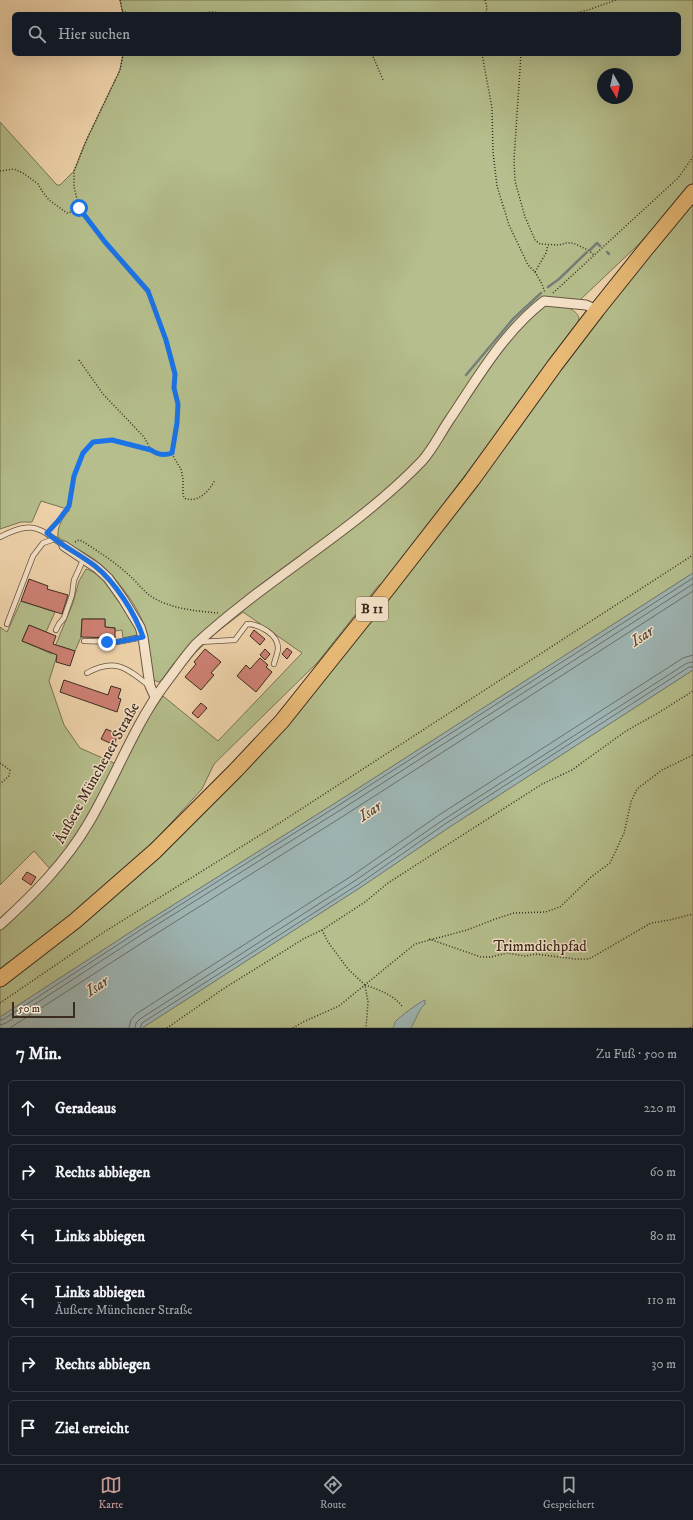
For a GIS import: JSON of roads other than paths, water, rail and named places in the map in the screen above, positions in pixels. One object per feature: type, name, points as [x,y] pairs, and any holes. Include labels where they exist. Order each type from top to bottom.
[{"type":"main road","name":"B 11","points":[[0,979],[75,921],[155,851],[236,770],[282,721],[381,597],[467,485],[597,310],[693,192]]},
{"type":"street","points":[[155,697],[199,642],[263,589],[352,522],[403,479],[424,458],[491,357],[530,312],[544,301],[586,305],[597,310]]},
{"type":"street","name":"Äußere Münchener Straße","points":[[0,926],[50,876],[71,851],[89,823],[155,697],[150,686],[143,637],[140,627],[115,588],[97,568],[84,558],[66,548]]},
{"type":"lane","name":"Äußere Münchener Straße","points":[[0,537],[28,526],[47,533],[66,548]]},
{"type":"lane","points":[[7,624],[33,556],[43,543],[55,539]]},
{"type":"lane","points":[[56,630],[64,618],[72,595],[74,580],[84,558]]},
{"type":"lane","points":[[199,642],[235,640],[247,624],[255,624],[276,639],[278,649],[274,664]]},
{"type":"lane","points":[[84,641],[117,642],[143,637]]},
{"type":"lane","points":[[87,673],[99,667],[114,665],[139,678],[150,686]]},
{"type":"water","name":"Isar","points":[[693,573],[693,670],[142,1028],[0,1028],[0,1017]]},
{"type":"water","points":[[425,1000],[425,1004],[411,1028],[393,1028],[397,1020]]},
{"type":"waterway","points":[[590,250],[597,243],[600,246]]},
{"type":"waterway","points":[[548,287],[559,279],[587,252]]},
{"type":"waterway","points":[[466,375],[513,319],[541,293]]}]
